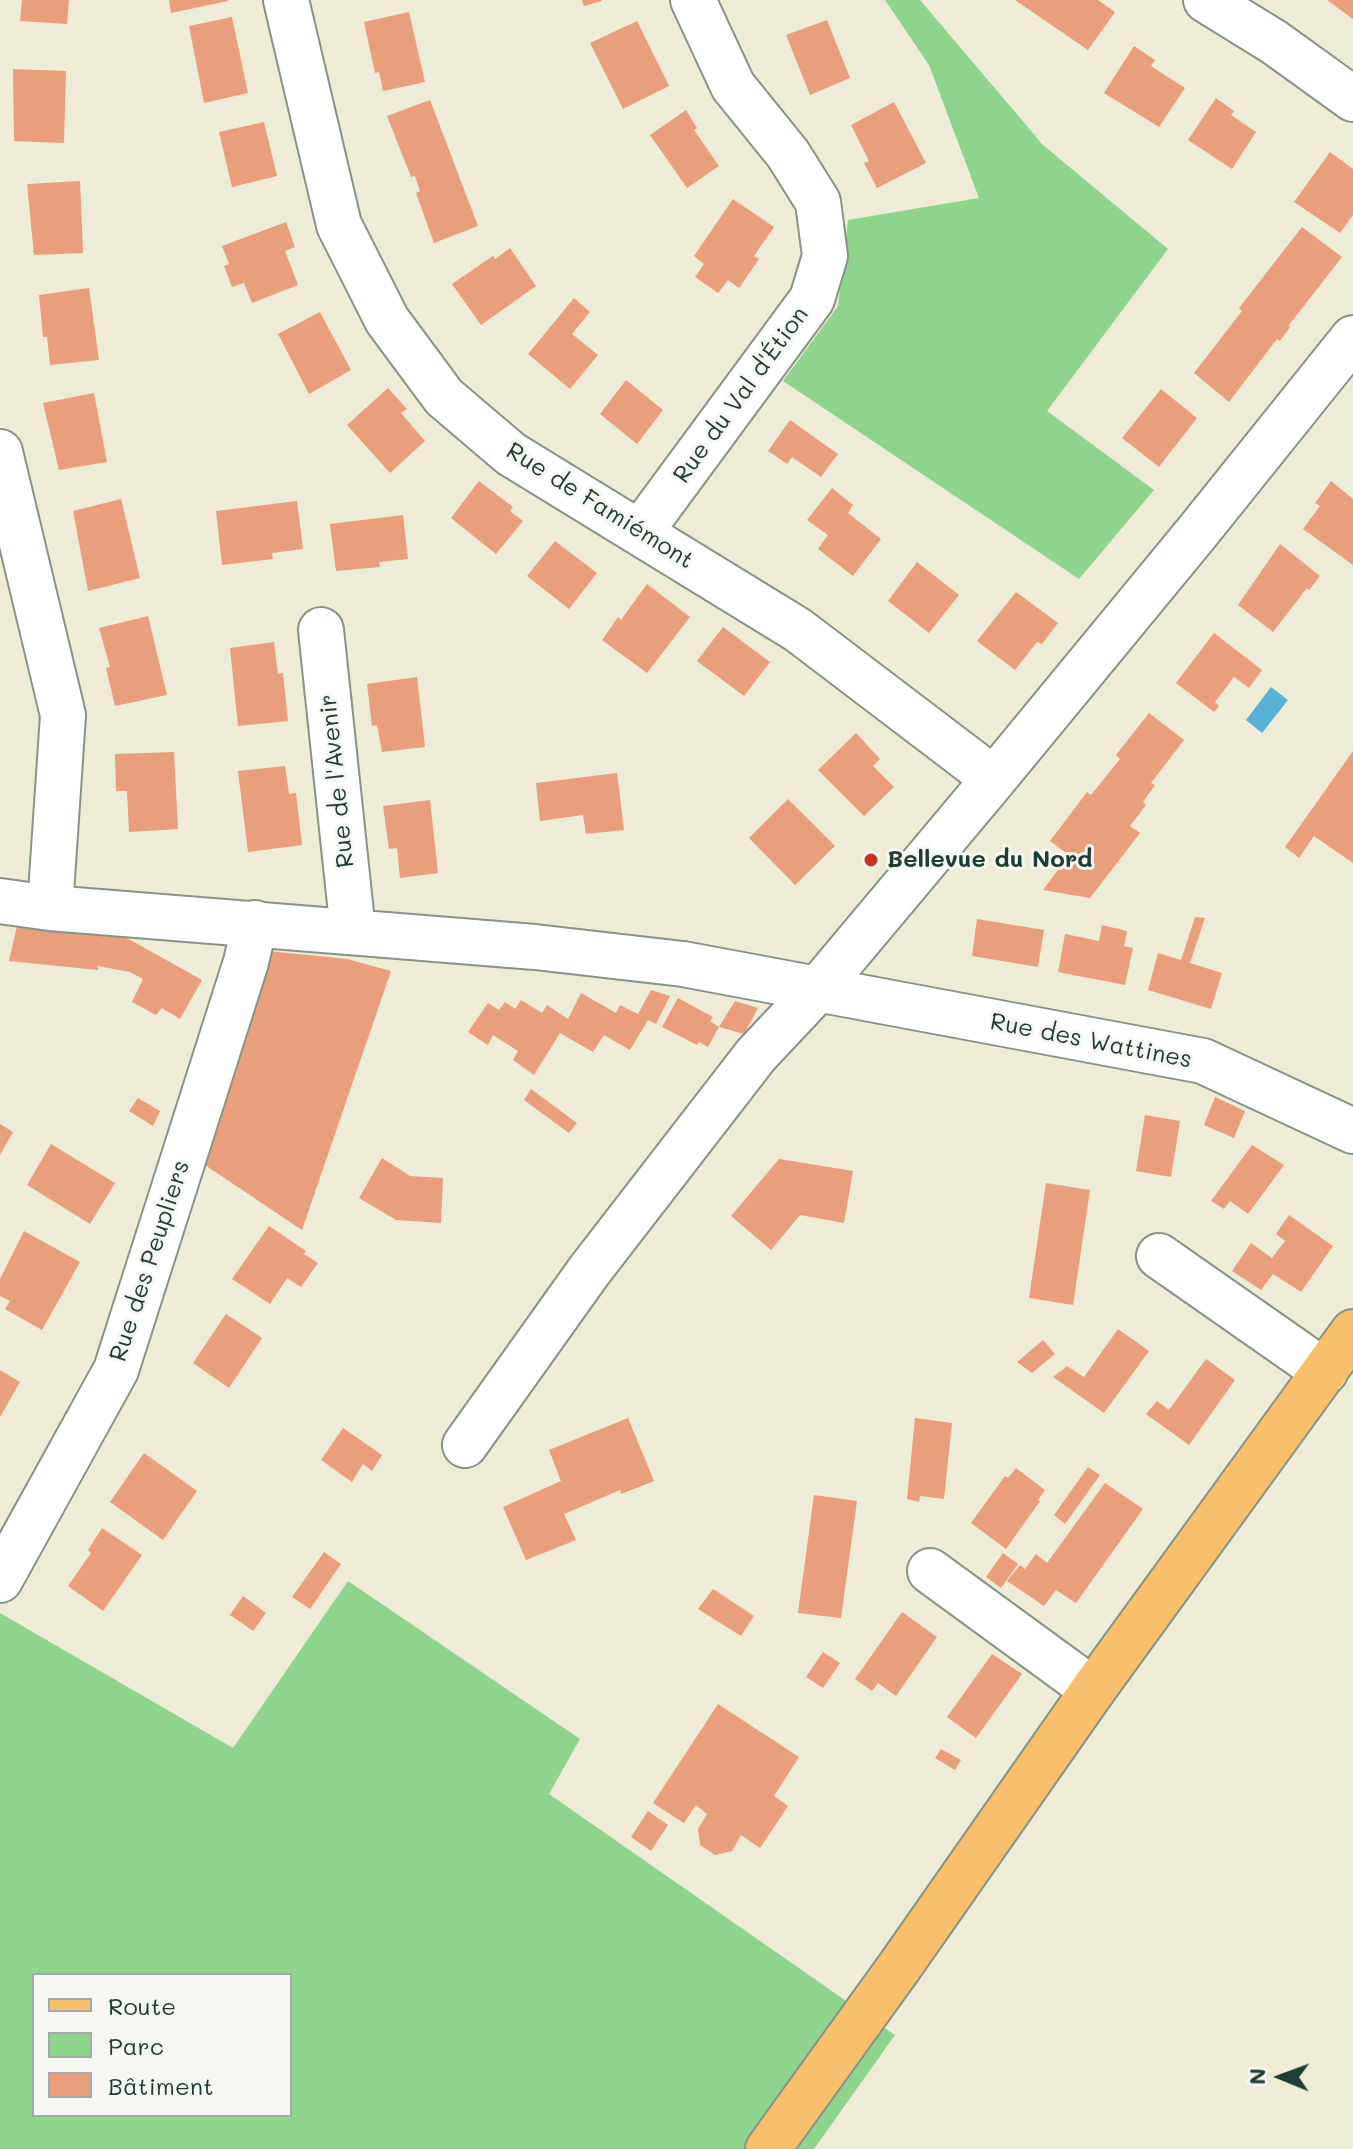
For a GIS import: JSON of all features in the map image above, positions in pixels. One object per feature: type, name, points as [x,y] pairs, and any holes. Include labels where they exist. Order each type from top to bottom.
[{"type":"main road","points":[[768,2149],[1093,1690],[1353,1332]]},
{"type":"street","name":"Rue de Famiémont","points":[[286,0],[339,225],[387,320],[444,397],[511,454],[798,630],[994,779]]},
{"type":"street","name":"Rue du Val d'Étion","points":[[641,531],[812,299],[825,256],[818,202],[788,154],[733,86],[693,0]]},
{"type":"street","points":[[1206,0],[1274,42],[1353,99]]},
{"type":"street","points":[[465,1445],[589,1271],[747,1067],[818,989],[994,779],[1353,338]]},
{"type":"street","points":[[0,452],[63,715],[50,908]]},
{"type":"street","name":"Rue de l'Avenir","points":[[321,630],[353,932]]},
{"type":"street","points":[[0,901],[50,908],[255,923]]},
{"type":"street","name":"Rue des Wattines","points":[[255,923],[535,947],[683,964],[1203,1061],[1353,1131]]},
{"type":"street","name":"Rue des Peupliers","points":[[0,1580],[116,1370],[246,962],[255,923]]},
{"type":"street","points":[[1159,1256],[1325,1372]]},
{"type":"street","points":[[930,1571],[1093,1690]]},
{"type":"green space","points":[[885,0],[920,0],[1043,145],[1168,249],[1047,411],[1154,490],[1079,579],[783,381],[838,306],[848,220],[979,198],[929,65]]},
{"type":"green space","points":[[348,1581],[580,1739],[549,1794],[895,2035],[814,2149],[0,2149],[0,1613],[233,1748]]},
{"type":"water","points":[[1271,687],[1288,700],[1262,733],[1246,720]]},
{"type":"building","points":[[22,0],[69,0],[67,24],[20,21]]},
{"type":"building","points":[[169,0],[228,0],[228,1],[171,13]]},
{"type":"building","points":[[582,0],[602,0],[602,1],[584,6]]},
{"type":"building","points":[[1015,0],[1098,0],[1115,12],[1088,50]]},
{"type":"building","points":[[1327,0],[1353,0],[1353,19]]},
{"type":"building","points":[[409,12],[425,82],[383,91],[379,72],[375,73],[364,22]]},
{"type":"building","points":[[232,17],[248,93],[204,103],[189,26]]},
{"type":"building","points":[[827,20],[850,78],[810,95],[786,35]]},
{"type":"building","points":[[637,21],[669,86],[623,109],[590,43]]},
{"type":"building","points":[[1134,46],[1155,60],[1151,66],[1185,88],[1159,127],[1104,93]]},
{"type":"building","points":[[13,69],[66,71],[64,143],[14,141]]},
{"type":"building","points":[[1216,98],[1234,111],[1231,115],[1256,132],[1232,169],[1188,140]]},
{"type":"building","points":[[430,100],[478,226],[434,243],[416,193],[420,191],[415,176],[411,177],[387,116]]},
{"type":"building","points":[[894,102],[926,163],[877,188],[864,163],[869,161],[851,125]]},
{"type":"building","points":[[686,110],[697,128],[694,130],[719,166],[687,188],[650,135]]},
{"type":"building","points":[[264,122],[277,176],[232,187],[219,132]]},
{"type":"building","points":[[1330,152],[1353,169],[1353,215],[1340,233],[1294,202]]},
{"type":"building","points":[[80,181],[83,253],[34,255],[27,184]]},
{"type":"building","points":[[733,199],[774,227],[754,256],[759,259],[739,288],[728,280],[718,293],[695,277],[704,264],[694,256]]},
{"type":"building","points":[[286,222],[295,247],[285,251],[298,285],[252,303],[244,283],[232,287],[224,266],[229,264],[222,246]]},
{"type":"building","points":[[1302,227],[1342,257],[1280,341],[1277,339],[1229,402],[1194,373],[1242,311],[1239,308]]},
{"type":"building","points":[[510,248],[536,286],[481,325],[452,284]]},
{"type":"building","points":[[89,288],[99,360],[50,365],[47,337],[43,337],[39,295]]},
{"type":"building","points":[[574,298],[590,312],[572,334],[598,355],[570,389],[528,354]]},
{"type":"building","points":[[320,312],[351,370],[309,394],[278,334]]},
{"type":"building","points":[[626,380],[663,410],[637,444],[600,414]]},
{"type":"building","points":[[388,388],[407,409],[401,413],[425,441],[390,473],[347,425]]},
{"type":"building","points":[[1161,389],[1197,418],[1159,467],[1122,438]]},
{"type":"building","points":[[94,393],[107,462],[59,470],[43,403]]},
{"type":"building","points":[[790,420],[838,454],[821,477],[792,457],[787,464],[768,451]]},
{"type":"building","points":[[479,481],[513,507],[510,511],[523,521],[496,554],[451,518]]},
{"type":"building","points":[[1331,481],[1353,499],[1353,565],[1303,529],[1320,506],[1315,503]]},
{"type":"building","points":[[832,488],[853,505],[848,513],[881,539],[853,576],[818,549],[828,535],[807,520]]},
{"type":"building","points":[[121,499],[140,578],[88,591],[73,511]]},
{"type":"building","points":[[297,501],[303,549],[272,553],[273,559],[222,565],[216,511]]},
{"type":"building","points":[[403,515],[408,559],[379,562],[380,567],[336,571],[330,524]]},
{"type":"building","points":[[555,541],[597,573],[569,609],[527,576]]},
{"type":"building","points":[[1280,544],[1320,576],[1273,632],[1238,605]]},
{"type":"building","points":[[917,562],[959,595],[929,633],[888,601]]},
{"type":"building","points":[[647,584],[690,617],[647,673],[602,640]]},
{"type":"building","points":[[1016,592],[1058,623],[1042,644],[1037,642],[1015,670],[977,641]]},
{"type":"building","points":[[148,616],[167,695],[115,706],[106,668],[110,667],[99,628]]},
{"type":"building","points":[[723,627],[770,662],[744,696],[697,661]]},
{"type":"building","points":[[1214,633],[1262,670],[1249,688],[1234,677],[1215,702],[1219,706],[1214,712],[1176,683]]},
{"type":"building","points":[[274,642],[278,674],[283,673],[288,721],[238,726],[230,648]]},
{"type":"building","points":[[417,677],[425,747],[382,752],[377,725],[372,726],[367,684]]},
{"type":"building","points":[[1149,713],[1184,740],[1151,783],[1155,785],[1143,802],[1146,805],[1130,826],[1140,833],[1090,898],[1043,890],[1069,855],[1050,841],[1087,792],[1091,795],[1120,759],[1116,755]]},
{"type":"building","points":[[856,733],[880,759],[873,766],[894,787],[864,816],[818,770]]},
{"type":"building","points":[[1353,751],[1353,863],[1314,836],[1299,858],[1285,847]]},
{"type":"building","points":[[174,752],[178,829],[129,832],[127,791],[116,791],[115,754]]},
{"type":"building","points":[[285,766],[289,794],[296,793],[302,845],[248,852],[238,771]]},
{"type":"building","points":[[617,773],[624,830],[586,834],[583,815],[540,821],[536,783]]},
{"type":"building","points":[[788,799],[835,846],[795,885],[749,838]]},
{"type":"building","points":[[430,800],[438,873],[400,878],[397,848],[389,849],[383,806]]},
{"type":"building","points":[[1195,917],[1205,918],[1190,963],[1222,973],[1211,1009],[1148,990],[1158,953],[1181,960]]},
{"type":"building","points":[[977,919],[1044,930],[1038,967],[972,956]]},
{"type":"building","points":[[1102,925],[1127,931],[1124,946],[1133,948],[1125,985],[1058,972],[1065,934],[1099,941]]},
{"type":"building","points":[[17,926],[125,937],[202,980],[180,1019],[162,1008],[156,1015],[132,1002],[143,979],[130,972],[98,966],[98,970],[9,961]]},
{"type":"building","points":[[268,951],[347,959],[391,971],[302,1230],[196,1159]]},
{"type":"building","points":[[651,990],[670,996],[656,1024],[648,1020],[630,1050],[604,1035],[593,1052],[560,1033],[534,1075],[513,1060],[518,1051],[493,1035],[488,1045],[468,1032],[488,1003],[499,1010],[505,1002],[515,1009],[521,1000],[542,1013],[547,1005],[568,1019],[581,993],[616,1013],[620,1005],[638,1014]]},
{"type":"building","points":[[678,998],[713,1017],[710,1021],[719,1027],[708,1047],[699,1042],[697,1045],[662,1027]]},
{"type":"building","points":[[735,1001],[758,1008],[744,1034],[719,1027]]},
{"type":"building","points":[[531,1089],[577,1123],[569,1133],[524,1100]]},
{"type":"building","points":[[1215,1097],[1245,1111],[1234,1138],[1204,1125]]},
{"type":"building","points":[[138,1098],[160,1111],[153,1126],[129,1111]]},
{"type":"building","points":[[1145,1115],[1180,1121],[1171,1177],[1136,1171]]},
{"type":"building","points":[[0,1124],[13,1132],[0,1155]]},
{"type":"building","points":[[51,1144],[115,1183],[90,1224],[27,1185]]},
{"type":"building","points":[[1252,1145],[1284,1165],[1248,1214],[1230,1201],[1224,1209],[1211,1201]]},
{"type":"building","points":[[382,1158],[410,1176],[443,1178],[441,1223],[396,1220],[359,1198]]},
{"type":"building","points":[[779,1159],[853,1171],[844,1223],[800,1215],[771,1250],[731,1216]]},
{"type":"building","points":[[1046,1183],[1090,1190],[1073,1305],[1029,1298]]},
{"type":"building","points":[[1289,1215],[1333,1246],[1301,1292],[1273,1274],[1261,1290],[1232,1271],[1251,1243],[1272,1258],[1285,1241],[1276,1234]]},
{"type":"building","points":[[269,1226],[318,1263],[301,1287],[287,1278],[270,1304],[232,1279]]},
{"type":"building","points":[[24,1231],[80,1262],[42,1330],[5,1309],[10,1301],[0,1296],[0,1279]]},
{"type":"building","points":[[226,1314],[262,1338],[229,1388],[193,1363]]},
{"type":"building","points":[[1118,1329],[1149,1351],[1104,1413],[1053,1377],[1067,1366],[1084,1377]]},
{"type":"building","points":[[1043,1340],[1055,1354],[1032,1373],[1017,1362]]},
{"type":"building","points":[[1206,1359],[1235,1380],[1189,1445],[1146,1414],[1157,1401],[1169,1410]]},
{"type":"building","points":[[0,1370],[20,1382],[0,1417]]},
{"type":"building","points":[[628,1418],[654,1481],[621,1494],[620,1490],[564,1514],[576,1540],[526,1560],[503,1507],[561,1481],[549,1450]]},
{"type":"building","points":[[915,1418],[952,1423],[944,1499],[920,1496],[919,1502],[907,1499]]},
{"type":"building","points":[[343,1428],[382,1455],[372,1471],[363,1464],[352,1482],[321,1460]]},
{"type":"building","points":[[144,1453],[197,1491],[163,1540],[110,1502]]},
{"type":"building","points":[[1088,1467],[1100,1475],[1065,1524],[1054,1515]]},
{"type":"building","points":[[1016,1468],[1045,1490],[1006,1549],[971,1523],[1005,1476],[1008,1478]]},
{"type":"building","points":[[1105,1483],[1143,1509],[1076,1603],[1056,1590],[1044,1606],[1007,1581],[1020,1565],[1025,1569],[1036,1554],[1047,1563]]},
{"type":"building","points":[[814,1495],[857,1501],[841,1618],[798,1613]]},
{"type":"building","points":[[102,1528],[142,1555],[103,1611],[68,1586],[91,1553],[88,1550]]},
{"type":"building","points":[[324,1552],[341,1564],[310,1609],[292,1597]]},
{"type":"building","points":[[1003,1553],[1018,1564],[1001,1588],[986,1577]]},
{"type":"building","points":[[713,1589],[754,1616],[741,1636],[698,1609]]},
{"type":"building","points":[[243,1596],[266,1613],[253,1631],[230,1615]]},
{"type":"building","points":[[902,1612],[937,1637],[896,1696],[878,1683],[872,1691],[855,1679]]},
{"type":"building","points":[[823,1652],[840,1663],[823,1688],[806,1677]]},
{"type":"building","points":[[992,1654],[1022,1674],[976,1738],[947,1717]]},
{"type":"building","points":[[718,1704],[799,1757],[774,1796],[788,1806],[760,1848],[741,1835],[732,1851],[715,1855],[700,1845],[698,1829],[707,1814],[696,1805],[684,1823],[653,1803]]},
{"type":"building","points":[[941,1749],[961,1760],[955,1770],[935,1758]]},
{"type":"building","points":[[648,1811],[668,1825],[651,1851],[631,1837]]},
{"type":"place","name":"Bellevue du Nord","points":[[871,860]]}]
